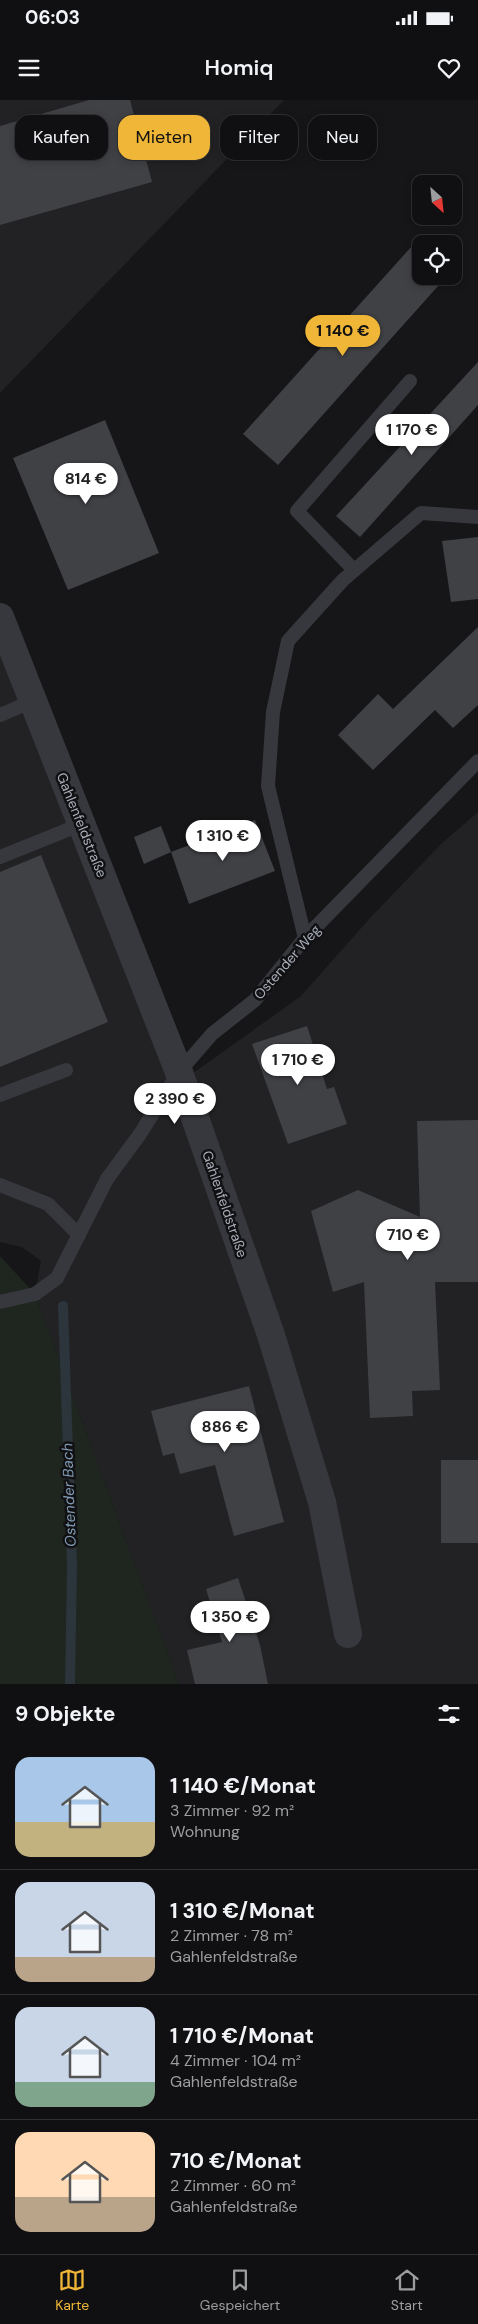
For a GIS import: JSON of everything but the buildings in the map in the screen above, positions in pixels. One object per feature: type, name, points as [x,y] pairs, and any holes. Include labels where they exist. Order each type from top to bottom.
[{"type":"street","name":"Gahlenfeldstraße","points":[[1,624],[179,1072],[271,1335],[322,1502],[348,1634]]},
{"type":"lane","points":[[354,570],[297,511],[410,381]]},
{"type":"lane","points":[[305,938],[268,786],[273,712],[288,641],[343,580],[421,513],[478,517]]},
{"type":"lane","points":[[0,715],[33,701]]},
{"type":"lane","name":"Ostender Weg","points":[[0,1302],[35,1294],[56,1278],[107,1180],[140,1134],[179,1072],[212,1034],[255,1000],[305,938],[478,761]]},
{"type":"lane","points":[[0,857],[82,824]]},
{"type":"lane","points":[[0,1096],[66,1070]]},
{"type":"lane","points":[[0,1184],[7,1189],[48,1204],[79,1235]]},
{"type":"shaded area","points":[[0,100],[284,100],[269,115],[220,115],[220,160],[226,160],[0,393]]},
{"type":"shaded area","points":[[0,614],[182,1081],[301,996],[371,917],[441,844],[478,812],[478,1684],[179,1684],[35,1294],[41,1261],[22,1247],[0,1242]]},
{"type":"shaded area","points":[[0,1256],[35,1294],[179,1684],[0,1684]]},
{"type":"waterway","name":"Ostender Bach","points":[[63,1306],[72,1565],[70,1684]]}]
